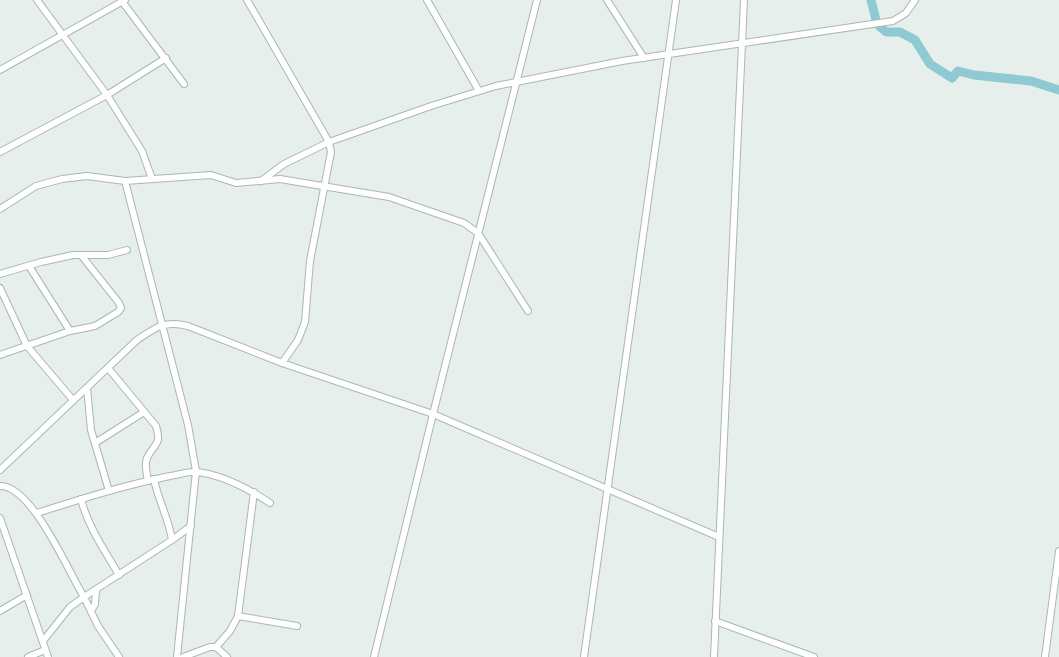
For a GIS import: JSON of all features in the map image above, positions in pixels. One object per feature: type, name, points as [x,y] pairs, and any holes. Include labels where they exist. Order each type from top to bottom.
[{"type":"street","points":[[37,0],[107,95],[142,151],[152,179]]},
{"type":"street","points":[[0,70],[123,0],[184,84]]},
{"type":"street","points":[[247,0],[329,142],[331,152],[310,261],[305,322],[298,340],[282,363]]},
{"type":"street","points":[[427,0],[480,91]]},
{"type":"street","points":[[374,657],[433,414],[537,0]]},
{"type":"street","points":[[607,0],[644,58]]},
{"type":"street","points":[[584,657],[667,55],[676,0]]},
{"type":"street","points":[[714,657],[744,0]]},
{"type":"street","points":[[261,181],[284,164],[329,142],[431,106],[480,91],[516,82],[644,58],[893,21],[906,14],[915,0]]},
{"type":"street","points":[[0,152],[107,95],[166,58]]},
{"type":"street","points":[[0,210],[36,186],[62,179],[87,176],[125,181],[211,175],[236,183],[280,180],[389,196],[464,223],[478,233],[528,310]]},
{"type":"street","points":[[125,181],[188,425],[196,472],[192,526],[177,657]]},
{"type":"street","points":[[0,274],[73,254],[108,255],[127,250]]},
{"type":"street","points":[[0,355],[70,332],[95,326],[118,312],[121,308],[119,303],[82,255]]},
{"type":"street","points":[[28,266],[70,332]]},
{"type":"street","points":[[0,288],[27,346],[73,400]]},
{"type":"street","points":[[0,470],[137,340],[155,328],[174,323],[188,326],[282,363],[433,414],[719,537]]},
{"type":"street","points":[[108,368],[156,426],[158,435],[156,447],[147,458],[146,466],[170,526],[172,540]]},
{"type":"street","points":[[87,388],[91,430],[109,491]]},
{"type":"street","points":[[95,443],[144,412]]},
{"type":"street","points":[[37,513],[81,499],[151,480],[196,472],[230,482],[254,492],[270,503]]},
{"type":"street","points":[[0,486],[4,486],[15,491],[37,513],[109,644],[119,657]]},
{"type":"street","points":[[216,646],[230,631],[238,616],[254,492]]},
{"type":"street","points":[[81,499],[90,527],[119,575]]},
{"type":"street","points":[[0,518],[48,657]]},
{"type":"street","points":[[42,642],[70,608],[84,597],[192,526]]},
{"type":"street","points":[[1045,657],[1059,552]]},
{"type":"street","points":[[91,611],[95,604],[96,590]]},
{"type":"street","points":[[1,609],[27,595]]},
{"type":"street","points":[[238,616],[297,626]]},
{"type":"street","points":[[715,621],[814,657]]},
{"type":"street","points":[[183,657],[210,646],[216,646],[227,657]]},
{"type":"street","points":[[28,657],[46,650]]},
{"type":"waterway","points":[[871,0],[877,24],[886,32],[900,32],[915,40],[930,64],[952,78],[958,71],[974,75],[1031,81],[1059,90]]}]
